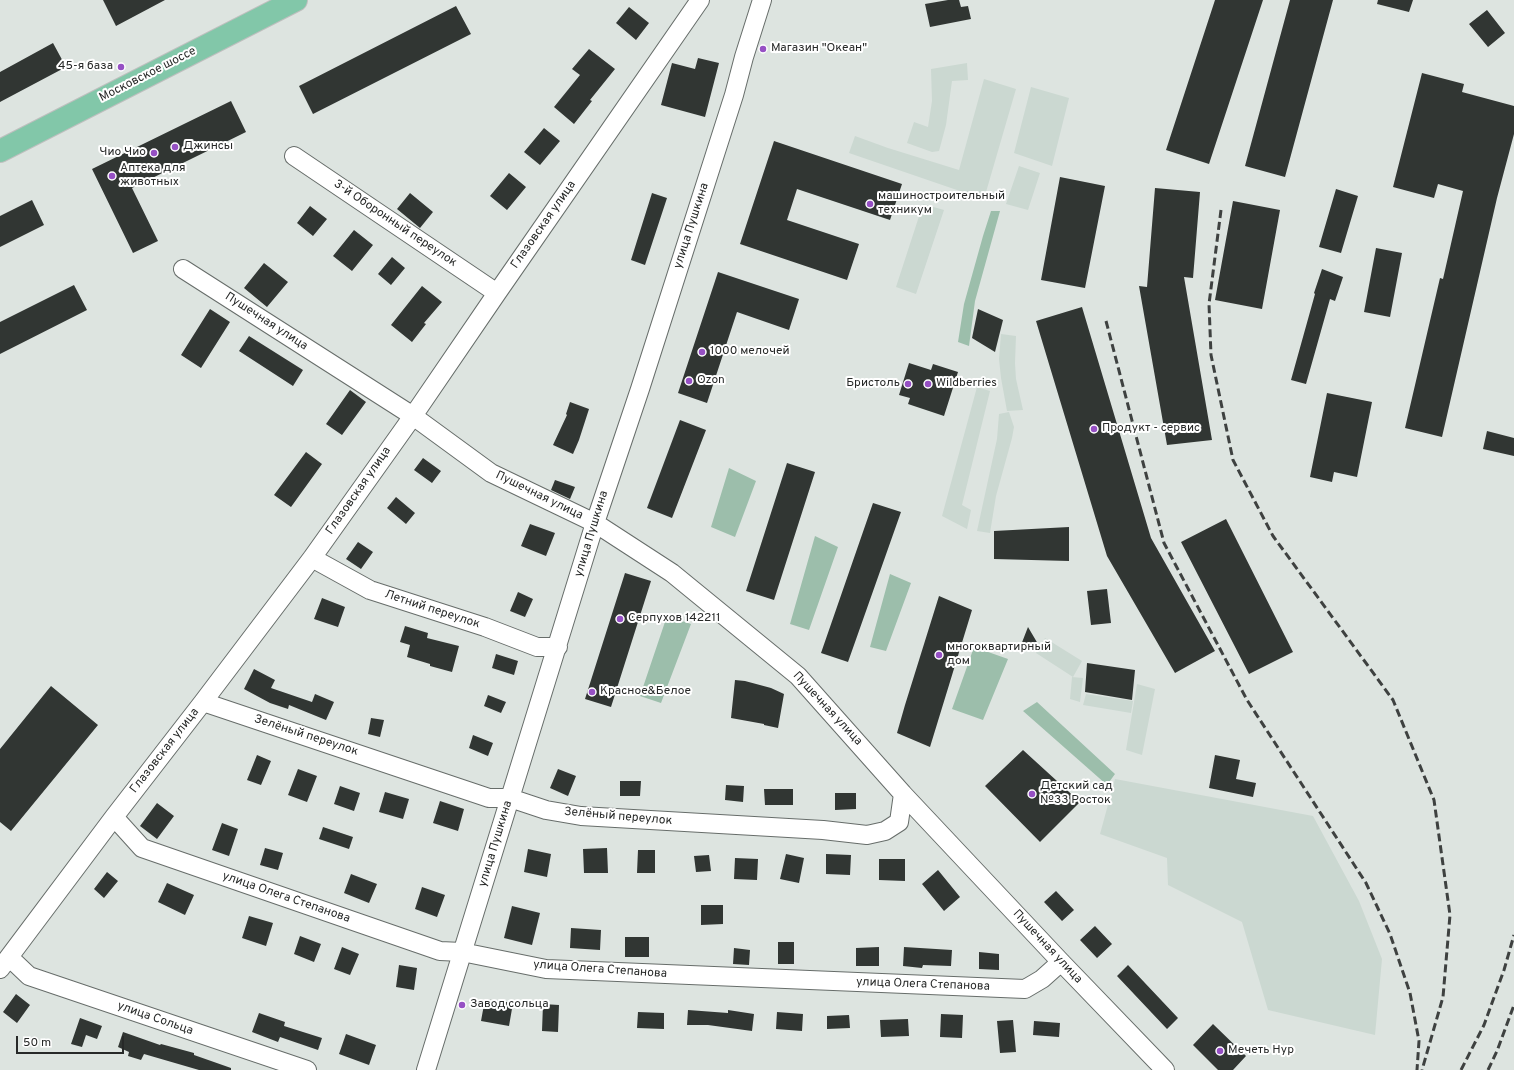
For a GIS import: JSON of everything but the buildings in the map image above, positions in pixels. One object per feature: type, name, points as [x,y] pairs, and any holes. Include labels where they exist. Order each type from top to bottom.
[{"type":"main road","name":"Московское шоссе","points":[[0,150],[296,0]]},
{"type":"street","name":"Глазовская улица","points":[[4,963],[312,558],[413,416],[700,0]]},
{"type":"street","name":"улица Пушкина","points":[[426,1070],[595,524],[734,96],[744,57],[762,0]]},
{"type":"street","name":"3-й Оборонный переулок","points":[[294,156],[497,293]]},
{"type":"street","name":"Пушечная улица","points":[[183,269],[413,416],[492,473],[595,524],[672,573],[798,676],[903,794],[1165,1070]]},
{"type":"street","name":"Летний переулок","points":[[312,558],[370,590],[485,627],[537,648],[558,647]]},
{"type":"street","name":"Зелёный переулок","points":[[203,702],[489,798],[510,798],[546,810],[581,816],[823,830],[867,835],[885,831],[899,822],[903,794]]},
{"type":"street","name":"улица Олега Степанова","points":[[114,817],[142,848],[440,951],[462,952],[546,969],[1025,989],[1042,979],[1061,962]]},
{"type":"street","name":"улица Сольца","points":[[4,963],[29,976],[307,1070]]},
{"type":"shaded area","points":[[967,63],[968,80],[952,81],[946,125],[939,151],[932,152],[907,143],[914,122],[928,127],[932,101],[931,69]]},
{"type":"shaded area","points":[[984,79],[1016,89],[984,199],[849,153],[855,136],[959,170]]},
{"type":"shaded area","points":[[1031,87],[1069,98],[1052,166],[1014,153]]},
{"type":"shaded area","points":[[1019,166],[1040,173],[1028,210],[1006,204]]},
{"type":"shaded area","points":[[923,204],[944,210],[916,294],[896,287]]},
{"type":"shaded area","points":[[1001,334],[1016,336],[1016,379],[1023,410],[1007,411],[999,359]]},
{"type":"shaded area","points":[[977,387],[990,391],[962,505],[971,510],[967,529],[942,516]]},
{"type":"shaded area","points":[[1009,412],[1014,427],[996,496],[990,533],[977,531],[997,439],[999,414]]},
{"type":"shaded area","points":[[1045,638],[1082,661],[1073,677],[1036,653]]},
{"type":"shaded area","points":[[1072,677],[1083,678],[1080,702],[1070,699]]},
{"type":"shaded area","points":[[1137,684],[1155,689],[1142,755],[1126,750]]},
{"type":"shaded area","points":[[1086,694],[1133,701],[1131,713],[1083,705]]},
{"type":"shaded area","points":[[1115,779],[1313,816],[1359,901],[1382,959],[1375,1035],[1268,1010],[1242,922],[1168,885],[1167,858],[1100,834]]},
{"type":"green space","points":[[991,211],[1000,211],[975,301],[969,346],[958,342],[964,304]]},
{"type":"green space","points":[[729,468],[756,481],[735,537],[711,527]]},
{"type":"green space","points":[[815,536],[838,547],[809,630],[790,624]]},
{"type":"green space","points":[[890,574],[911,583],[886,651],[870,647]]},
{"type":"green space","points":[[667,616],[691,624],[661,703],[640,696]]},
{"type":"green space","points":[[974,647],[1008,659],[983,720],[952,709]]},
{"type":"green space","points":[[1037,702],[1115,774],[1107,785],[1023,711]]},
{"type":"railway","points":[[1221,210],[1209,304],[1211,355],[1233,460],[1273,536],[1393,700],[1434,800],[1450,915],[1443,997],[1422,1070]]},
{"type":"railway","points":[[1106,321],[1164,543],[1247,700],[1366,883],[1390,934],[1410,993],[1419,1041],[1417,1070]]},
{"type":"railway","points":[[1461,1070],[1484,1025],[1504,970],[1514,935]]},
{"type":"railway","points":[[1488,1070],[1497,1051],[1514,1005]]},
{"type":"place","name":"Магазин \"Океан\"","points":[[763,49]]},
{"type":"place","name":"45-я база","points":[[121,67]]},
{"type":"place","name":"Джинсы","points":[[175,147]]},
{"type":"place","name":"Чио Чио","points":[[154,153]]},
{"type":"place","name":"Аптека для животных","points":[[112,176]]},
{"type":"place","name":"машиностроительный техникум","points":[[870,204]]},
{"type":"place","name":"1000 мелочей","points":[[702,352]]},
{"type":"place","name":"Ozon","points":[[689,381]]},
{"type":"place","name":"Бристоль","points":[[908,384]]},
{"type":"place","name":"Wildberries","points":[[928,384]]},
{"type":"place","name":"Продукт - сервис","points":[[1094,429]]},
{"type":"place","name":"Серпухов 142211","points":[[620,619]]},
{"type":"place","name":"многоквартирный дом","points":[[939,655]]},
{"type":"place","name":"Красное&Белое","points":[[592,692]]},
{"type":"place","name":"Детский сад №33 Росток","points":[[1032,794]]},
{"type":"place","name":"Завод сольца","points":[[462,1005]]},
{"type":"place","name":"Мечеть Нур","points":[[1220,1051]]}]
